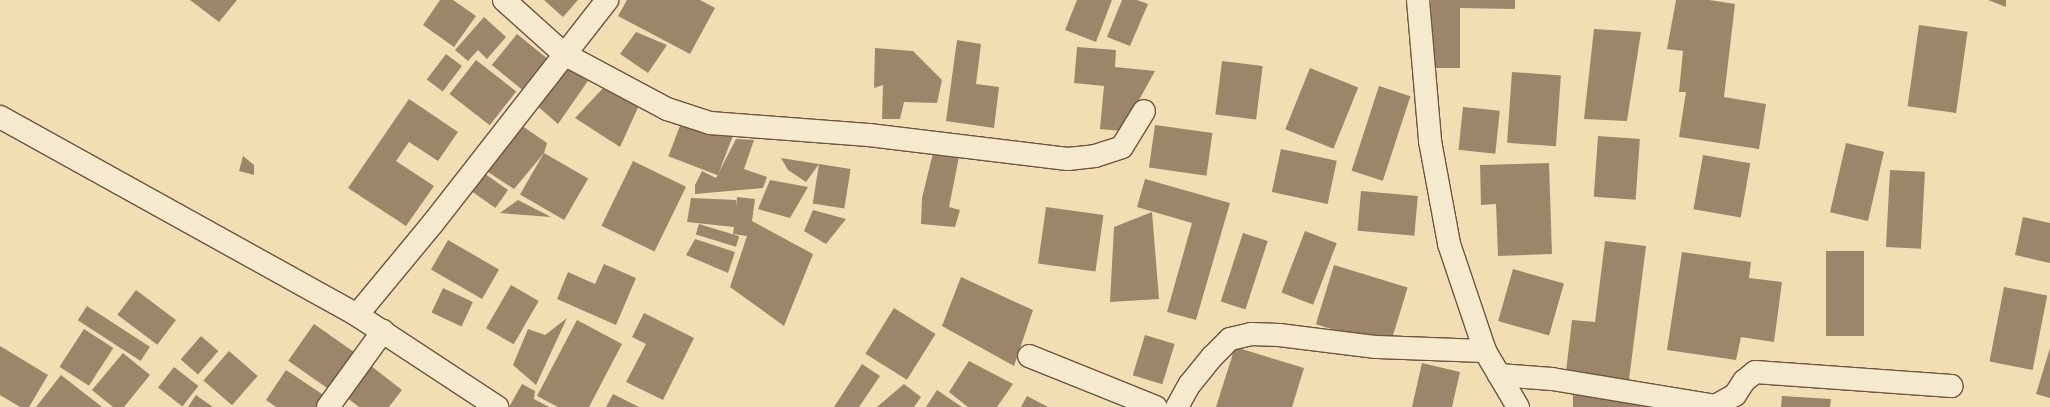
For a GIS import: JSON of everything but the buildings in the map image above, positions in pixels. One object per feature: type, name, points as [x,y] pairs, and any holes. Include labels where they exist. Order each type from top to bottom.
[{"type":"street","points":[[504,0],[564,54],[666,109],[710,123],[869,135],[1068,159],[1095,156],[1122,147],[1144,111]]},
{"type":"street","points":[[358,315],[433,223],[607,0]]},
{"type":"street","points":[[1418,0],[1430,141],[1449,244],[1485,351],[1518,407]]},
{"type":"street","points":[[0,117],[358,315],[497,407]]},
{"type":"street","points":[[328,407],[383,331]]},
{"type":"street","points":[[1177,407],[1190,384],[1212,357],[1230,339],[1250,334],[1279,335],[1376,347],[1485,351]]},
{"type":"street","points":[[1029,356],[1156,407]]},
{"type":"street","points":[[1499,375],[1552,379],[1715,406],[1736,395],[1744,381],[1755,372],[1952,386]]}]
